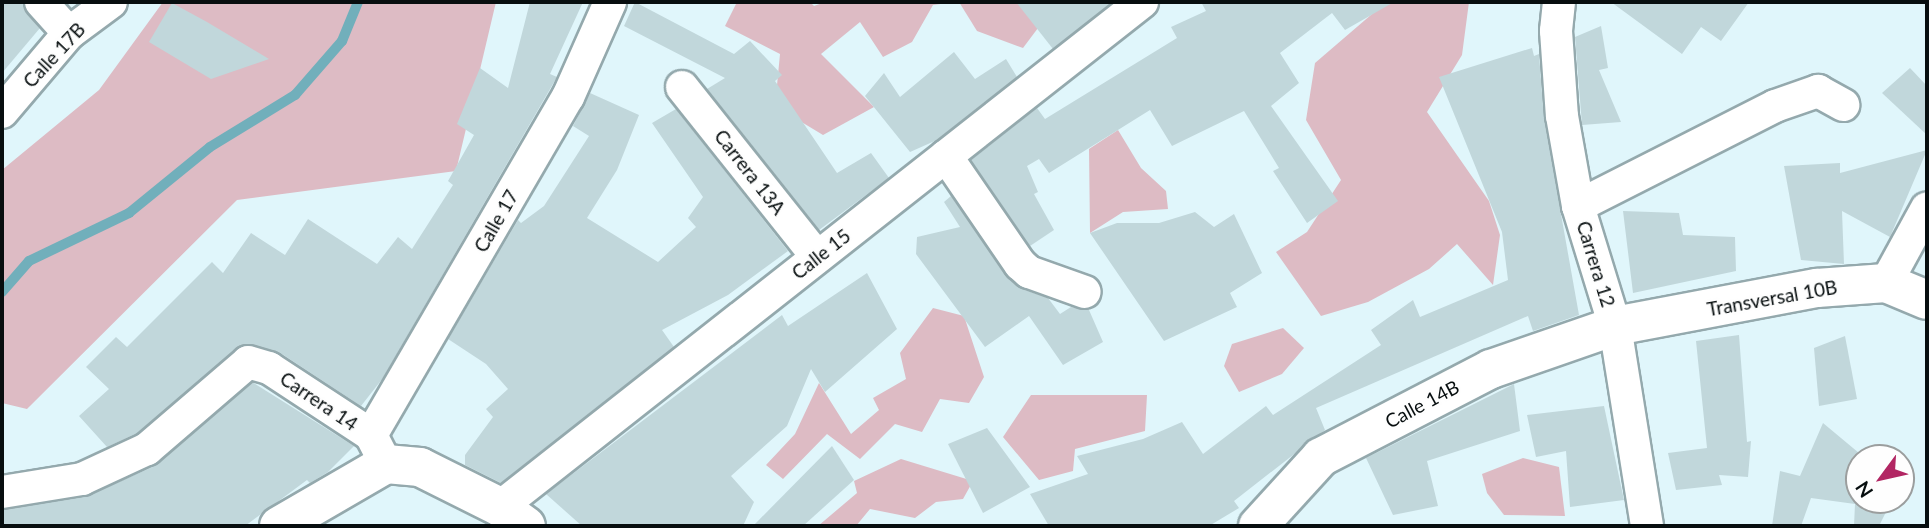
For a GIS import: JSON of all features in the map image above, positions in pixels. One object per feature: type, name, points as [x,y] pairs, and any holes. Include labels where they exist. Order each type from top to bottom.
[{"type":"street","points":[[41,2],[69,33]]},
{"type":"street","name":"Calle 17B","points":[[2,113],[69,33],[111,2]]},
{"type":"street","name":"Calle 17","points":[[378,449],[568,97],[610,2]]},
{"type":"street","name":"Carrera 12","points":[[1559,2],[1556,31],[1562,116],[1578,206],[1615,327],[1647,526]]},
{"type":"street","name":"Calle 15","points":[[513,517],[817,257],[1136,4]]},
{"type":"street","name":"Carrera 13A","points":[[682,87],[817,257]]},
{"type":"street","points":[[1578,206],[1775,106],[1818,91],[1843,104]]},
{"type":"street","points":[[946,156],[1020,264],[1030,272],[1085,292]]},
{"type":"street","points":[[1886,283],[1927,208]]},
{"type":"street","name":"Transversal 10B","points":[[1615,327],[1818,288],[1886,283],[1927,300]]},
{"type":"street","name":"Calle 14B","points":[[1258,526],[1321,457],[1491,369],[1615,327]]},
{"type":"street","name":"Carrera 14","points":[[2,492],[82,479],[147,449],[247,362],[269,368],[378,449],[421,467],[513,517]]},
{"type":"street","points":[[279,526],[378,449]]},
{"type":"shaded area","points":[[163,2],[496,2],[456,171],[237,200],[27,409],[2,403],[2,170],[99,90]]},
{"type":"shaded area","points":[[737,2],[810,2],[814,6],[825,2],[956,2],[933,5],[912,42],[883,57],[860,22],[821,54],[874,107],[823,135],[775,106],[780,54],[725,26]]},
{"type":"shaded area","points":[[959,2],[1035,2],[1047,16],[1023,48],[977,31]]},
{"type":"shaded area","points":[[1386,2],[1469,2],[1462,55],[1427,112],[1489,201],[1500,235],[1493,285],[1457,244],[1429,269],[1368,302],[1321,316],[1276,252],[1307,232],[1341,180],[1306,120],[1315,63]]},
{"type":"shaded area","points":[[1118,130],[1141,168],[1166,191],[1168,209],[1123,212],[1090,233],[1089,149]]},
{"type":"shaded area","points":[[933,308],[964,316],[984,377],[969,403],[940,399],[922,432],[895,424],[860,459],[827,434],[783,479],[766,465],[795,434],[819,383],[851,434],[879,410],[873,398],[906,379],[900,353]]},
{"type":"shaded area","points":[[1283,328],[1304,348],[1282,374],[1239,392],[1224,366],[1232,344]]},
{"type":"shaded area","points":[[1031,395],[1147,395],[1145,431],[1075,449],[1073,471],[1039,480],[1003,437]]},
{"type":"shaded area","points":[[1523,458],[1559,467],[1565,516],[1504,515],[1487,493],[1482,474]]},
{"type":"shaded area","points":[[901,459],[973,481],[963,499],[936,502],[915,518],[870,509],[856,526],[818,526],[857,493],[854,481]]},
{"type":"building","points":[[2,2],[23,2],[40,28],[2,73]]},
{"type":"building","points":[[530,2],[583,2],[550,74],[557,77],[383,378],[361,406],[279,352],[245,344],[137,433],[107,447],[79,416],[109,389],[86,367],[116,337],[127,347],[212,262],[223,273],[251,233],[285,255],[308,219],[377,264],[398,237],[412,249],[453,185],[448,181],[474,135],[457,124],[480,68],[508,88]]},
{"type":"building","points":[[635,2],[734,54],[750,41],[782,75],[775,81],[837,173],[871,153],[889,178],[819,230],[707,89],[725,78],[624,26]]},
{"type":"building","points":[[1016,2],[1113,2],[1053,49]]},
{"type":"building","points":[[1201,2],[1394,2],[1345,30],[1332,13],[1280,53],[1299,83],[1271,106],[1338,201],[1307,223],[1273,171],[1279,168],[1244,111],[1172,146],[1150,110],[1049,173],[1039,159],[1027,166],[1038,192],[1034,194],[1054,230],[1030,246],[971,160],[1037,108],[1045,119],[1177,38],[1171,27],[1206,11]]},
{"type":"building","points":[[1611,2],[1749,2],[1721,41],[1701,27],[1682,54]]},
{"type":"building","points":[[172,3],[269,59],[211,79],[149,42]]},
{"type":"building","points":[[1601,26],[1608,68],[1599,70],[1621,122],[1582,125],[1575,37]]},
{"type":"building","points":[[1532,48],[1534,56],[1539,54],[1544,119],[1579,315],[1533,331],[1528,316],[1316,408],[1325,430],[1234,501],[1239,508],[1209,526],[1049,526],[1030,494],[1088,474],[1077,456],[1143,439],[1182,422],[1203,454],[1266,406],[1273,415],[1381,345],[1371,330],[1413,300],[1420,317],[1508,280],[1502,232],[1439,77]]},
{"type":"building","points":[[954,52],[975,79],[1006,59],[1017,77],[937,140],[910,152],[865,96],[884,73],[900,97]]},
{"type":"building","points":[[1910,68],[1927,86],[1927,135],[1882,93]]},
{"type":"building","points":[[590,93],[639,115],[617,170],[587,218],[658,262],[696,227],[688,218],[703,197],[652,123],[676,109],[788,251],[728,295],[662,330],[674,347],[501,483],[465,465],[465,455],[493,417],[486,409],[508,389],[486,364],[448,339],[518,220],[521,223],[544,206],[589,136],[573,126]]},
{"type":"building","points":[[1927,150],[1890,237],[1842,211],[1844,264],[1801,260],[1784,166],[1840,163],[1840,173]]},
{"type":"building","points":[[951,196],[1008,278],[1022,289],[1048,298],[1060,314],[1071,307],[1089,310],[1103,342],[1063,365],[1029,316],[985,347],[916,254],[917,237],[960,227],[944,202]]},
{"type":"building","points":[[1623,211],[1679,213],[1683,235],[1735,237],[1736,271],[1633,293]]},
{"type":"building","points":[[1195,212],[1214,227],[1234,214],[1262,273],[1230,293],[1237,307],[1164,341],[1090,233],[1117,223],[1159,223]]},
{"type":"building","points":[[867,273],[897,329],[825,392],[811,369],[787,426],[731,476],[754,502],[743,526],[582,526],[546,494],[782,315],[788,326]]},
{"type":"building","points":[[1739,335],[1747,442],[1751,441],[1748,477],[1719,475],[1722,485],[1676,490],[1668,453],[1707,448],[1696,341]]},
{"type":"building","points":[[1845,336],[1857,399],[1819,406],[1814,348]]},
{"type":"building","points":[[252,382],[354,446],[328,472],[310,483],[307,480],[245,526],[2,526],[2,510],[85,497],[155,466]]},
{"type":"building","points":[[1514,384],[1520,431],[1427,461],[1438,506],[1393,515],[1366,458]]},
{"type":"building","points":[[1604,406],[1624,500],[1570,507],[1566,451],[1536,457],[1527,415]]},
{"type":"building","points":[[1823,423],[1848,444],[1845,444],[1845,503],[1811,498],[1801,526],[1772,526],[1780,471],[1800,476]]},
{"type":"building","points":[[987,428],[1030,487],[983,513],[948,444]]},
{"type":"building","points":[[832,446],[854,480],[803,526],[753,526]]},
{"type":"building","points":[[1855,514],[1885,514],[1879,526],[1854,526]]},
{"type":"waterway","points":[[2,292],[29,261],[129,213],[210,147],[295,95],[342,41],[358,2]]}]
